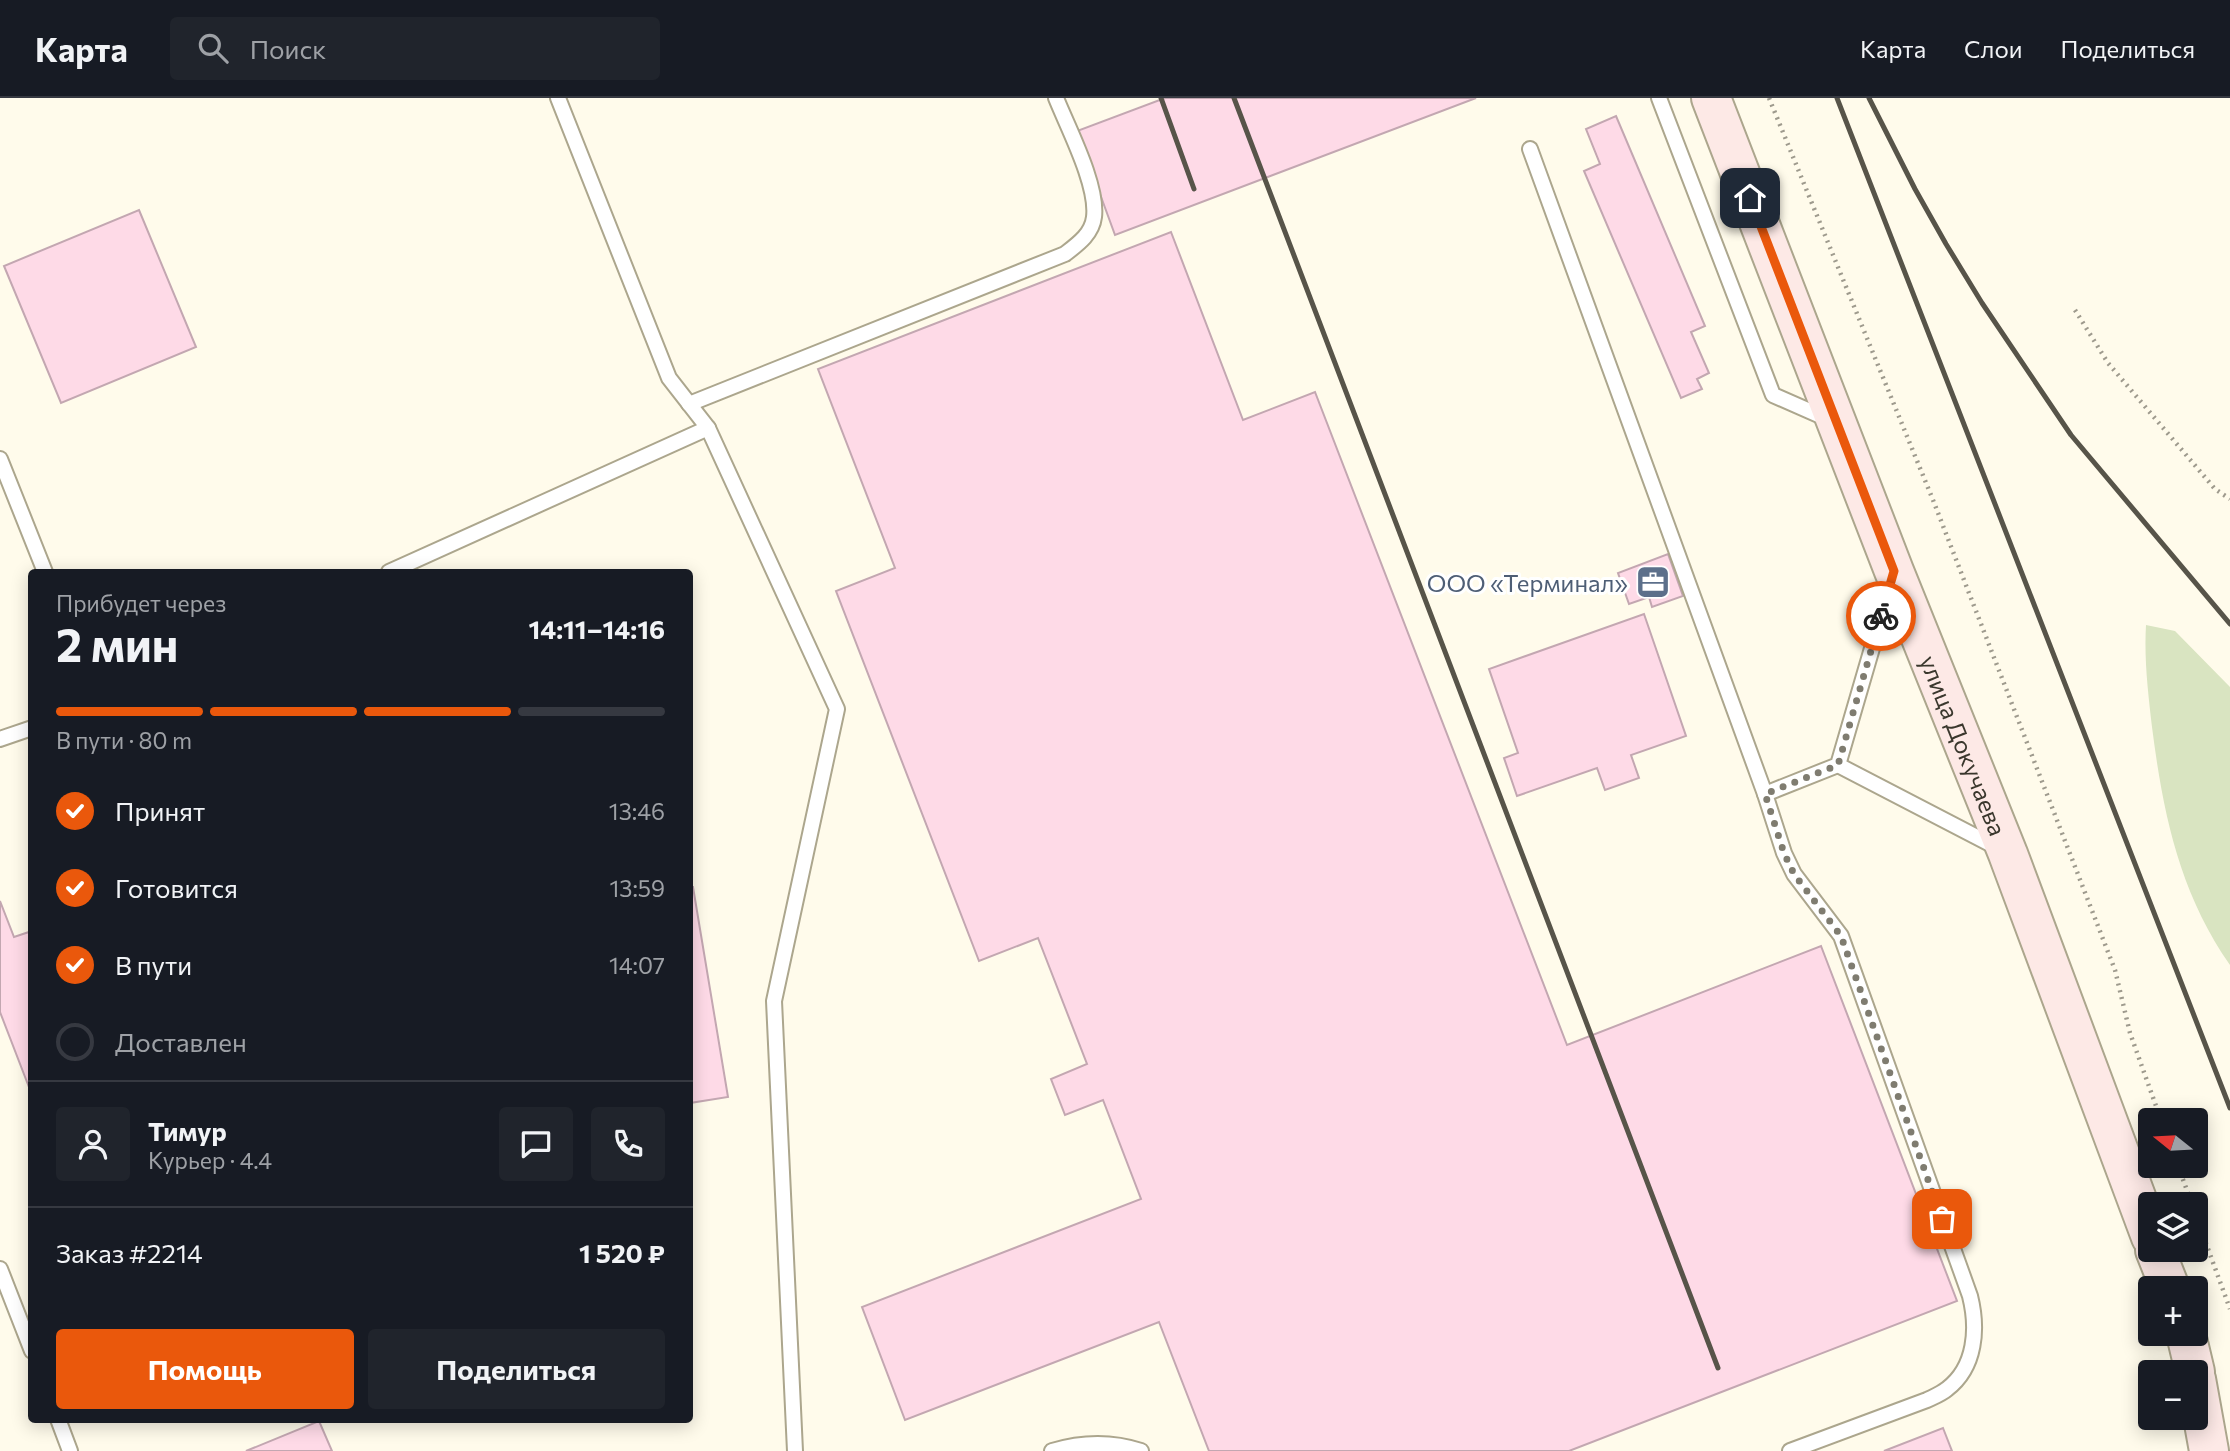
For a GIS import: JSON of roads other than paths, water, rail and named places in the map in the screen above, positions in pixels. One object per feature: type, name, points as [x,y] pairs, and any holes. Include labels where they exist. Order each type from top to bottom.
[{"type":"main road","name":"улица Докучаева","points":[[1711,98],[1894,571],[2008,854],[2138,1202]]},
{"type":"main road","points":[[2206,1430],[2210,1451]]},
{"type":"lane","points":[[558,98],[669,378],[708,428],[837,709],[774,1001],[795,1451]]},
{"type":"lane","points":[[689,404],[1065,254],[1085,239],[1094,217],[1091,186],[1056,98]]},
{"type":"lane","points":[[1659,98],[1773,395],[1836,423]]},
{"type":"lane","points":[[1530,149],[1765,794],[1784,853],[1794,874],[1841,936],[1975,1316],[1970,1358],[1960,1376],[1946,1390],[1927,1400],[1790,1451]]},
{"type":"lane","points":[[396,569],[708,428]]},
{"type":"lane","points":[[0,459],[44,569]]},
{"type":"lane","points":[[1838,765],[1894,571]]},
{"type":"lane","points":[[0,739],[28,729]]},
{"type":"lane","points":[[1765,794],[1838,765],[2008,854]]},
{"type":"lane","points":[[0,1269],[28,1341]]},
{"type":"lane","points":[[60,1423],[70,1451]]},
{"type":"lane","points":[[1052,1451],[1069,1446],[1102,1443],[1141,1451]]},
{"type":"railway","points":[[1161,98],[1194,189]]},
{"type":"railway","points":[[1234,98],[1718,1368]]},
{"type":"railway","points":[[1837,98],[2230,1108]]},
{"type":"railway","points":[[1869,98],[1946,244],[1982,303],[2071,435],[2230,624]]},
{"type":"place","name":"ООО «Терминал»","points":[[1653,582]]}]
